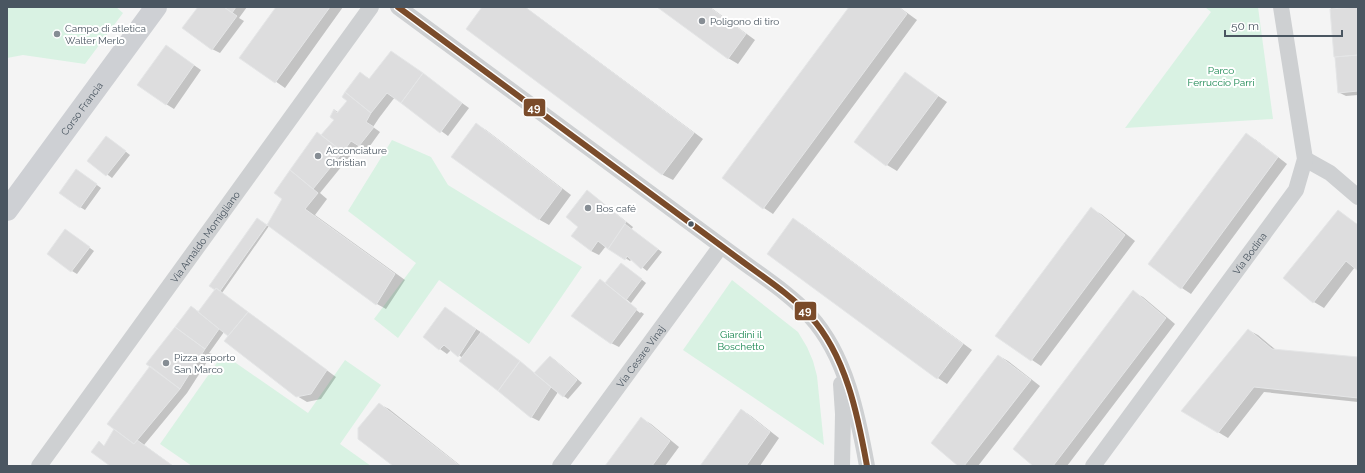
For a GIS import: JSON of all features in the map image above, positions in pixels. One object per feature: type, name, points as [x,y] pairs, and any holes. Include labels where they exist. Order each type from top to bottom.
[{"type":"main road","name":"Corso Francia","points":[[7,210],[156,7]]},
{"type":"street","name":"Via Arnaldo Momigliano","points":[[42,465],[372,7]]},
{"type":"street","points":[[398,7],[721,246],[790,298],[810,316],[827,339],[838,361],[852,399],[862,437],[867,466]]},
{"type":"street","name":"Via Bodina","points":[[1093,466],[1296,190],[1305,160],[1281,7]]},
{"type":"street","points":[[1305,160],[1330,173],[1358,197]]},
{"type":"street","name":"Via Cesare Vinaj","points":[[560,466],[721,246]]},
{"type":"street","points":[[838,361],[843,414],[842,466]]},
{"type":"green space","name":"Campo di atletica Walter Merlo","points":[[7,7],[116,7],[123,13],[85,64],[23,55],[7,58]]},
{"type":"green space","name":"Parco Ferruccio Parri","points":[[1205,7],[1258,7],[1273,119],[1125,128],[1211,12]]},
{"type":"green space","points":[[392,140],[431,157],[448,185],[582,267],[529,344],[439,280],[398,338],[374,319],[416,263],[348,211]]},
{"type":"green space","name":"Giardini il Boschetto","points":[[732,280],[798,332],[807,347],[817,376],[824,445],[683,350]]},
{"type":"green space","points":[[223,354],[308,413],[345,360],[381,385],[340,444],[371,466],[192,466],[160,444]]},
{"type":"building","points":[[198,7],[224,7],[237,16],[212,50],[182,28]]},
{"type":"building","points":[[224,7],[236,7],[232,13]]},
{"type":"building","points":[[276,7],[330,7],[275,83],[239,58]]},
{"type":"building","points":[[482,7],[525,7],[694,133],[662,175],[466,29]]},
{"type":"building","name":"Poligono di tiro","points":[[657,7],[709,7],[746,34],[728,59]]},
{"type":"building","points":[[849,7],[899,7],[907,14],[763,209],[722,178]]},
{"type":"building","points":[[1358,7],[1358,55],[1334,57],[1330,9]]},
{"type":"building","points":[[166,45],[194,65],[166,105],[137,85]]},
{"type":"building","points":[[391,51],[423,73],[401,103],[387,93],[371,113],[345,92],[360,72],[369,79]]},
{"type":"building","points":[[1358,55],[1358,91],[1338,93],[1335,57]]},
{"type":"building","points":[[905,72],[938,96],[886,166],[854,142]]},
{"type":"building","points":[[423,73],[462,103],[440,133],[401,103]]},
{"type":"building","points":[[345,92],[371,113],[366,122],[374,127],[359,146],[351,141],[343,152],[321,135],[334,120],[330,117],[334,109],[337,113],[347,101],[342,97]]},
{"type":"building","points":[[476,123],[562,189],[539,220],[451,157]]},
{"type":"building","points":[[317,132],[343,152],[313,189],[290,170]]},
{"type":"building","points":[[1246,133],[1278,157],[1181,289],[1148,264]]},
{"type":"building","points":[[106,136],[126,151],[106,176],[87,161]]},
{"type":"building","points":[[76,169],[97,184],[80,208],[59,193]]},
{"type":"building","points":[[290,170],[318,193],[305,209],[395,274],[376,305],[267,225],[282,199],[274,193]]},
{"type":"building","points":[[587,190],[626,222],[608,249],[598,241],[591,251],[571,236],[578,227],[566,217]]},
{"type":"building","points":[[1091,207],[1125,235],[1031,361],[995,336]]},
{"type":"building","points":[[1338,210],[1358,225],[1358,271],[1346,261],[1313,303],[1283,278]]},
{"type":"building","points":[[257,218],[267,225],[220,291],[216,288],[215,290],[209,286]]},
{"type":"building","points":[[793,218],[963,344],[937,379],[767,254]]},
{"type":"building","points":[[625,224],[658,249],[641,269],[627,256],[625,260],[608,249]]},
{"type":"building","points":[[65,229],[90,247],[71,272],[47,254]]},
{"type":"building","points":[[621,263],[642,279],[626,300],[605,283]]},
{"type":"building","points":[[600,279],[637,309],[611,344],[571,316]]},
{"type":"building","points":[[216,288],[248,312],[228,336],[198,312]]},
{"type":"building","points":[[1133,290],[1166,318],[1053,466],[1033,466],[1013,449]]},
{"type":"building","points":[[191,306],[219,329],[205,349],[175,327]]},
{"type":"building","points":[[445,307],[476,329],[458,357],[444,345],[439,350],[423,337]]},
{"type":"building","points":[[248,312],[327,370],[311,394],[296,397],[224,341]]},
{"type":"building","points":[[175,327],[205,349],[180,389],[146,364]]},
{"type":"building","points":[[1248,329],[1272,349],[1358,357],[1358,398],[1254,387],[1218,433],[1181,411]]},
{"type":"building","points":[[481,332],[520,361],[498,391],[459,361]]},
{"type":"building","points":[[998,355],[1031,380],[964,466],[958,466],[931,443]]},
{"type":"building","points":[[550,356],[577,380],[563,397],[534,373]]},
{"type":"building","points":[[520,361],[551,387],[531,418],[498,391]]},
{"type":"building","points":[[150,366],[180,389],[134,444],[107,424]]},
{"type":"building","points":[[379,403],[460,466],[393,466],[358,439],[358,428]]},
{"type":"building","points":[[741,409],[770,432],[746,466],[700,466]]},
{"type":"building","points":[[641,417],[670,441],[652,466],[605,466]]},
{"type":"building","points":[[114,429],[134,444],[137,440],[173,466],[110,466],[91,452],[99,441],[104,446]]},
{"type":"transit line","name":"49","points":[[398,7],[794,300],[810,316],[822,332],[833,349],[841,367],[855,407],[867,466]]},
{"type":"place","name":"Poligono di tiro","points":[[702,21]]},
{"type":"place","name":"Campo di atletica Walter Merlo","points":[[57,34]]},
{"type":"place","name":"Acconciature Christian","points":[[318,156]]},
{"type":"place","name":"Bos café","points":[[588,208]]},
{"type":"place","name":"Pizza asporto San Marco","points":[[166,363]]}]
